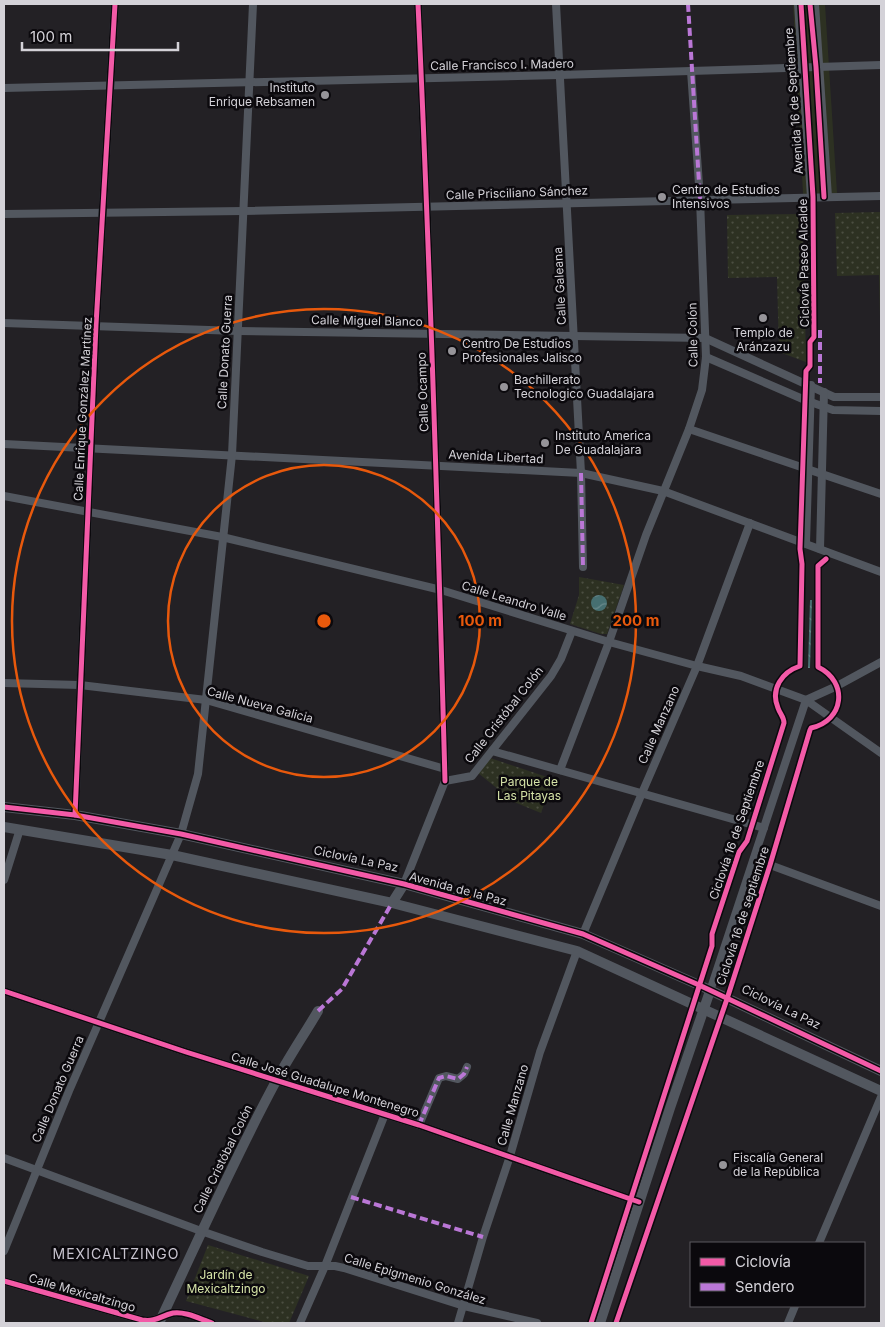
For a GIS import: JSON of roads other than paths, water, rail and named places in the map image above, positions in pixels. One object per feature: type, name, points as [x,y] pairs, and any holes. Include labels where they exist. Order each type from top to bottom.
[{"type":"street","name":"Calle Enrique González Martínez","points":[[75,815],[96,326],[115,4]]},
{"type":"street","name":"Calle Donato Guerra","points":[[4,1251],[98,1022],[181,834],[198,774],[232,455],[253,4]]},
{"type":"street","name":"Calle Ocampo","points":[[418,4],[428,207],[441,590],[445,781]]},
{"type":"street","name":"Calle Galeana","points":[[556,4],[581,473],[583,566]]},
{"type":"street","name":"Avenida 16 de Septiembre","points":[[798,4],[811,197]]},
{"type":"street","points":[[815,4],[828,197]]},
{"type":"street","name":"Calle Francisco I. Madero","points":[[4,88],[110,87],[881,65]]},
{"type":"street","name":"Calle Colón","points":[[560,770],[609,642],[646,535],[689,429],[702,390],[706,357],[700,199],[691,71]]},
{"type":"street","name":"Calle Prisciliano Sánchez","points":[[4,214],[243,211],[881,196]]},
{"type":"street","name":"Calle Miguel Blanco","points":[[4,323],[238,331],[705,338],[834,396],[881,398]]},
{"type":"street","points":[[706,357],[833,410],[881,411]]},
{"type":"street","points":[[806,543],[811,385]]},
{"type":"street","points":[[820,548],[824,392]]},
{"type":"street","points":[[689,429],[881,494]]},
{"type":"street","name":"Avenida Libertad","points":[[4,444],[581,473],[663,491],[881,572]]},
{"type":"street","name":"Calle Leandro Valle","points":[[4,496],[222,537],[441,590],[609,642],[741,676],[806,700],[881,753]]},
{"type":"street","name":"Calle Manzano","points":[[583,934],[697,666],[750,523]]},
{"type":"street","name":"Calle Cristóbal Colón","points":[[445,781],[472,776],[551,676],[572,631]]},
{"type":"street","points":[[600,1323],[806,700],[837,686],[881,662]]},
{"type":"street","name":"Calle Nueva Galicia","points":[[4,683],[80,685],[206,700],[445,769]]},
{"type":"street","points":[[492,751],[764,828]]},
{"type":"street","points":[[392,903],[404,884],[445,781]]},
{"type":"street","name":"Avenida de la Paz","points":[[4,808],[75,815],[181,834],[404,884],[583,934],[881,1071]]},
{"type":"street","points":[[4,827],[172,855],[392,903],[577,951],[881,1091]]},
{"type":"street","points":[[4,880],[20,829]]},
{"type":"street","points":[[754,859],[881,906]]},
{"type":"street","name":"Calle Manzano","points":[[458,1323],[540,1052],[577,951]]},
{"type":"street","name":"Calle José Guadalupe Montenegro","points":[[4,991],[276,1081],[419,1125],[639,1202]]},
{"type":"street","name":"Calle Cristóbal Colón","points":[[160,1321],[201,1231],[276,1081],[318,1011]]},
{"type":"street","points":[[419,1125],[439,1078],[446,1076],[458,1079],[464,1074],[467,1067]]},
{"type":"street","points":[[819,1242],[881,1097]]},
{"type":"street","points":[[300,1323],[326,1266],[385,1114]]},
{"type":"street","name":"Calle Epigmenio González","points":[[4,1158],[201,1231],[308,1266],[344,1268],[464,1306],[537,1323]]},
{"type":"street","name":"Calle Mexicaltzingo","points":[[4,1281],[142,1320],[160,1321],[172,1314],[183,1314],[212,1323]]},
{"type":"street","points":[[788,1323],[795,1307]]},
{"type":"water","points":[[599,595],[605,597],[607,603],[605,609],[599,611],[593,609],[591,603],[593,597]]},
{"type":"water","points":[[810,600],[812,600],[810,668],[808,668]]},
{"type":"place","name":"Instituto Enrique Rebsamen","points":[[325,95]]},
{"type":"place","name":"Centro de Estudios Intensivos","points":[[662,197]]},
{"type":"place","name":"Templo de Aránzazu","points":[[763,318]]},
{"type":"place","name":"Centro De Estudios Profesionales Jalisco","points":[[452,351]]},
{"type":"place","name":"Bachillerato Tecnologico Guadalajara","points":[[504,387]]},
{"type":"place","name":"Instituto America De Guadalajara","points":[[545,443]]},
{"type":"place","name":"Fiscalía General de la República","points":[[723,1165]]},
{"type":"district","name":"MEXICALTZINGO","points":[[116,1254]]},
{"type":"park label","name":"Parque de Las Pitayas","points":[[529,789]]},
{"type":"park label","name":"Jardín de Mexicaltzingo","points":[[226,1282]]}]
